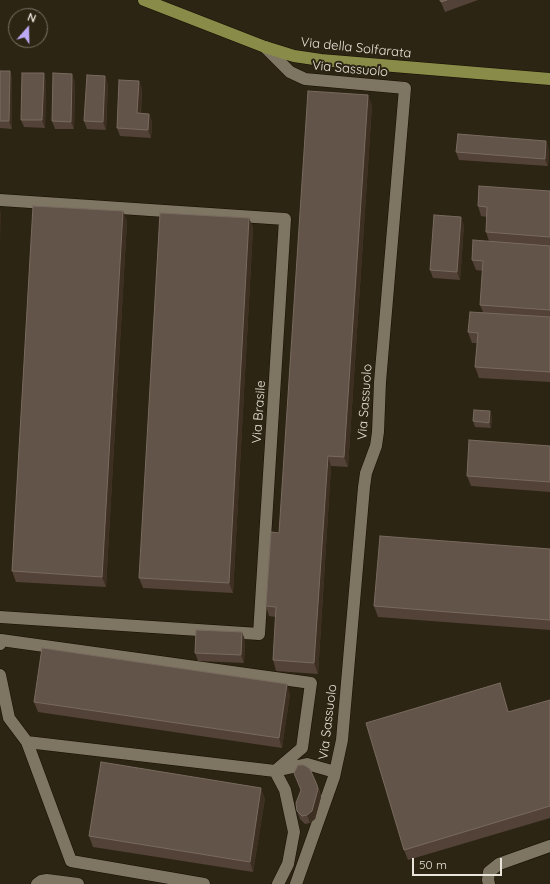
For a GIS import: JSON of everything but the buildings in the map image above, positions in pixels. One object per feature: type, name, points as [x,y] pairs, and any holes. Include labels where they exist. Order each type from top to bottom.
[{"type":"main road","name":"Via della Solfarata","points":[[144,0],[265,48],[294,56],[321,60],[550,79]]},
{"type":"street","name":"Via Sassuolo","points":[[265,48],[290,72],[305,79],[405,88],[380,382],[378,432],[376,446],[366,473],[364,487],[342,740],[336,772],[296,884]]},
{"type":"street","name":"Via Brasile","points":[[0,200],[285,219],[259,634],[0,617]]},
{"type":"street","points":[[0,644],[1,640],[311,683],[302,748],[275,770]]},
{"type":"street","points":[[0,675],[9,718],[27,742],[72,861],[204,884]]},
{"type":"street","points":[[27,742],[275,770],[307,764],[336,772]]},
{"type":"street","points":[[275,770],[285,790],[294,832],[288,864],[278,884]]},
{"type":"street","points":[[489,884],[489,872],[499,864],[550,846]]},
{"type":"street","points":[[37,884],[41,881],[47,880],[78,884]]}]
